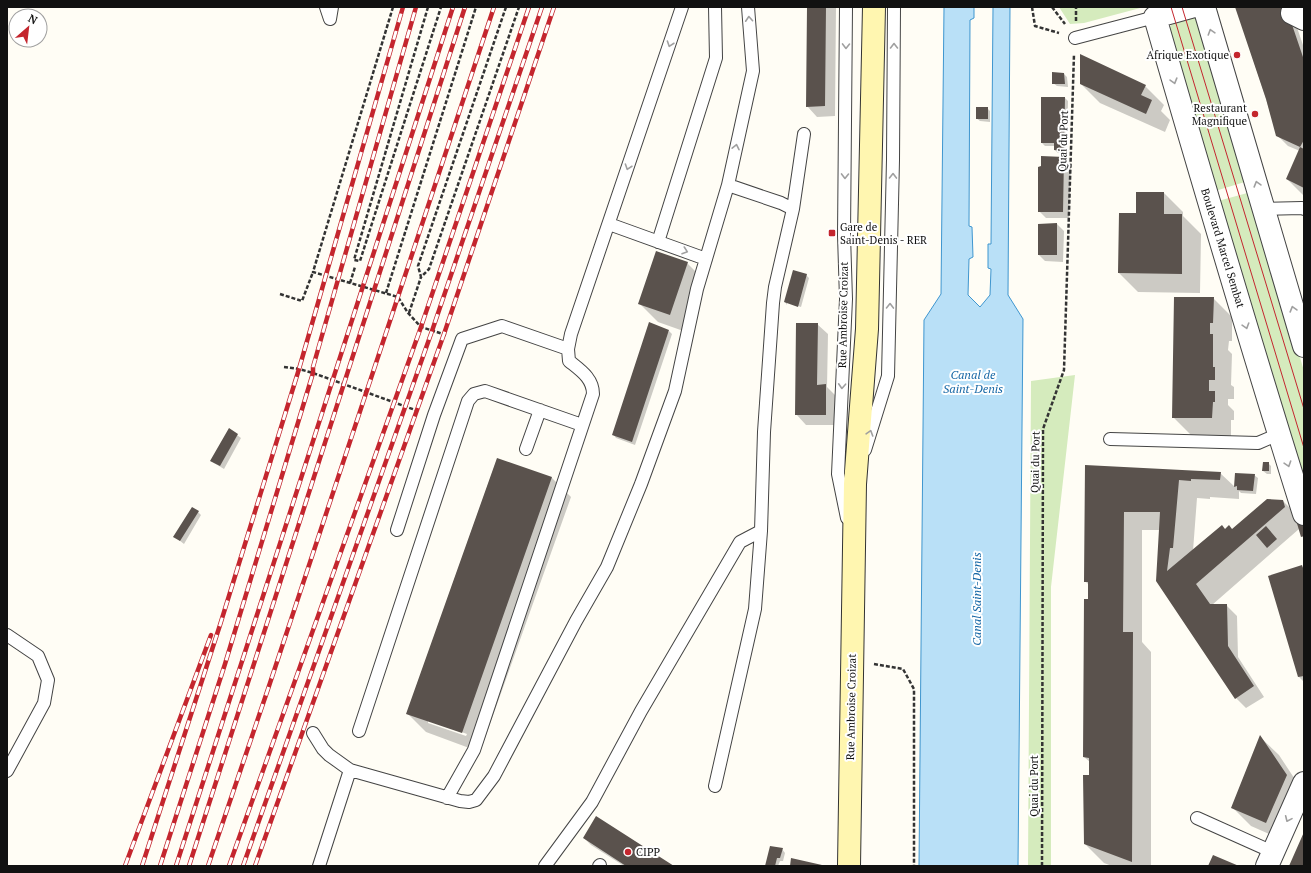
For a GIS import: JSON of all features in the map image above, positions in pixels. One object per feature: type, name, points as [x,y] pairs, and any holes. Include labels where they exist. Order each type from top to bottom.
[{"type":"main road","name":"Rue Ambroise Croizat","points":[[849,866],[855,484],[867,329],[874,7]]},
{"type":"street","points":[[1155,17],[1191,7]]},
{"type":"street","points":[[1204,7],[1304,346]]},
{"type":"street","name":"Boulevard Marcel Sembat","points":[[1155,17],[1196,159],[1304,514]]},
{"type":"street","points":[[1270,859],[1304,783]]},
{"type":"lane","points":[[326,7],[330,19],[332,7]]},
{"type":"lane","points":[[448,798],[474,750],[593,394],[593,385],[585,374],[569,361],[568,349],[571,334],[682,7]]},
{"type":"lane","points":[[658,242],[716,58],[715,7]]},
{"type":"lane","points":[[313,733],[323,749],[329,755],[350,770],[448,798],[469,802],[476,800],[494,776],[576,621],[607,567],[641,484],[675,391],[697,289],[728,185],[753,71],[748,7]]},
{"type":"lane","name":"Rue Ambroise Croizat","points":[[846,7],[844,235],[846,299],[838,474],[854,549]]},
{"type":"lane","name":"Rue Ambroise Croizat","points":[[855,484],[888,376],[893,160],[894,7]]},
{"type":"lane","points":[[1075,38],[1155,17]]},
{"type":"lane","points":[[715,786],[755,609],[761,531],[764,432],[773,303],[775,287],[793,209],[804,134]]},
{"type":"lane","points":[[728,185],[781,203],[793,209]]},
{"type":"lane","points":[[1264,209],[1304,209]]},
{"type":"lane","points":[[609,224],[706,259]]},
{"type":"lane","points":[[397,530],[434,415],[462,339],[502,326],[568,349]]},
{"type":"lane","points":[[359,731],[468,401],[474,394],[485,391],[582,425]]},
{"type":"lane","points":[[526,449],[540,410]]},
{"type":"lane","points":[[1110,440],[1258,443],[1279,434]]},
{"type":"lane","points":[[545,866],[592,802],[641,711],[740,542],[761,531]]},
{"type":"lane","points":[[7,635],[38,656],[48,680],[44,703],[7,771]]},
{"type":"lane","points":[[319,866],[350,770]]},
{"type":"lane","points":[[1197,818],[1270,859]]},
{"type":"path","points":[[280,294],[302,301],[313,272],[392,7]]},
{"type":"path","points":[[428,7],[354,260],[360,261],[441,7]]},
{"type":"path","points":[[386,293],[476,7]]},
{"type":"path","points":[[421,277],[418,266],[506,7]]},
{"type":"path","points":[[408,313],[421,277],[430,269],[519,7]]},
{"type":"path","points":[[1032,7],[1034,26],[1075,38]]},
{"type":"path","points":[[1052,7],[1075,38]]},
{"type":"path","name":"Quai du Port","points":[[1042,866],[1043,430],[1064,370],[1075,38]]},
{"type":"path","points":[[350,283],[355,267]]},
{"type":"path","points":[[313,272],[398,297],[408,313],[421,327],[462,339]]},
{"type":"path","points":[[284,367],[313,373],[394,403],[434,415]]},
{"type":"path","points":[[852,661],[903,669],[914,690],[914,866]]},
{"type":"green space","points":[[1059,7],[1144,7],[1084,23],[1070,24]]},
{"type":"green space","points":[[1196,18],[1248,181],[1215,191],[1168,32],[1171,25]]},
{"type":"green space","points":[[1251,192],[1304,371],[1304,490],[1218,201]]},
{"type":"green space","points":[[1075,375],[1051,587],[1051,866],[1028,866],[1031,381]]},
{"type":"water","name":"Canal de Saint-Denis","points":[[944,7],[974,7],[974,18],[970,20],[969,226],[972,227],[973,257],[969,259],[968,295],[980,307],[990,295],[991,269],[988,268],[988,244],[991,244],[993,7],[1010,7],[1008,295],[1023,319],[1018,866],[919,866],[924,320],[941,294]]},
{"type":"building","points":[[807,7],[826,7],[825,106],[806,107]]},
{"type":"building","points":[[1235,7],[1286,7],[1304,60],[1304,140],[1300,147],[1276,136],[1266,99]]},
{"type":"building","points":[[1080,54],[1146,85],[1141,95],[1152,100],[1146,114],[1080,84]]},
{"type":"building","points":[[1052,72],[1064,73],[1065,84],[1052,84]]},
{"type":"building","points":[[1041,97],[1065,97],[1064,151],[1054,150],[1054,143],[1041,143]]},
{"type":"building","points":[[976,107],[988,107],[988,119],[976,119]]},
{"type":"building","points":[[1300,147],[1304,149],[1304,188],[1286,179]]},
{"type":"building","points":[[1041,156],[1064,157],[1063,212],[1038,212],[1038,167],[1041,166]]},
{"type":"building","points":[[1136,192],[1164,192],[1164,214],[1182,214],[1182,274],[1118,273],[1119,213],[1136,213]]},
{"type":"building","points":[[1057,223],[1057,255],[1038,255],[1038,224]]},
{"type":"building","points":[[656,251],[688,262],[670,315],[638,304]]},
{"type":"building","points":[[793,270],[807,274],[798,307],[784,302]]},
{"type":"building","points":[[1174,297],[1214,297],[1213,323],[1210,323],[1210,334],[1213,334],[1213,367],[1215,367],[1215,380],[1209,380],[1209,391],[1215,391],[1215,402],[1213,402],[1212,418],[1172,418]]},
{"type":"building","points":[[649,322],[669,330],[632,442],[612,435]]},
{"type":"building","points":[[796,323],[818,323],[817,385],[826,384],[826,415],[795,415]]},
{"type":"building","points":[[229,428],[238,434],[220,466],[210,461]]},
{"type":"building","points":[[497,458],[552,477],[462,733],[406,714]]},
{"type":"building","points":[[1263,462],[1269,462],[1269,471],[1262,471]]},
{"type":"building","points":[[1085,465],[1221,472],[1220,480],[1179,480],[1173,548],[1170,548],[1167,571],[1222,525],[1225,529],[1229,525],[1232,529],[1267,499],[1283,500],[1285,507],[1196,584],[1210,604],[1227,604],[1228,646],[1254,686],[1235,699],[1156,581],[1160,512],[1124,512],[1123,632],[1133,632],[1132,862],[1084,844],[1083,775],[1089,775],[1089,758],[1083,757],[1084,599],[1088,599],[1088,582],[1084,582]]},
{"type":"building","points":[[1235,473],[1255,474],[1253,491],[1237,490],[1237,486],[1234,487]]},
{"type":"building","points":[[192,507],[199,511],[180,541],[173,537]]},
{"type":"building","points":[[1296,520],[1304,522],[1304,536],[1301,537]]},
{"type":"building","points":[[1266,526],[1277,539],[1267,548],[1256,535]]},
{"type":"building","points":[[1302,565],[1304,571],[1304,676],[1298,677],[1268,576]]},
{"type":"building","points":[[1260,735],[1287,775],[1266,823],[1231,808]]},
{"type":"building","name":"CIPP","points":[[596,816],[674,866],[626,866],[583,838]]},
{"type":"building","points":[[1304,832],[1304,866],[1289,866]]},
{"type":"building","points":[[770,846],[783,848],[780,858],[777,858],[775,866],[765,866]]},
{"type":"building","points":[[1213,855],[1239,866],[1208,866]]},
{"type":"building","points":[[791,858],[822,865],[822,866],[790,866]]},
{"type":"tram line","points":[[1171,7],[1304,448]]},
{"type":"tram line","points":[[1182,7],[1304,409]]},
{"type":"railway","points":[[142,866],[220,625],[299,369],[403,7]]},
{"type":"railway","points":[[160,866],[225,664],[313,373],[313,367],[416,7]]},
{"type":"railway","points":[[176,866],[453,7]]},
{"type":"railway","points":[[189,866],[465,7]]},
{"type":"railway","points":[[208,866],[494,7]]},
{"type":"railway","points":[[229,866],[421,327],[529,7]]},
{"type":"railway","points":[[243,866],[432,331],[542,7]]},
{"type":"railway","points":[[255,866],[444,334],[554,7]]},
{"type":"railway","points":[[125,866],[211,635]]},
{"type":"place","name":"Afrique Exotique","points":[[1237,55]]},
{"type":"place","name":"Restaurant Magnifique","points":[[1255,114]]},
{"type":"place","name":"Gare de Saint-Denis - RER","points":[[832,233]]},
{"type":"place","name":"CIPP","points":[[628,852]]},
{"type":"water label","name":"Canal Saint-Denis","points":[[977,599]]}]
